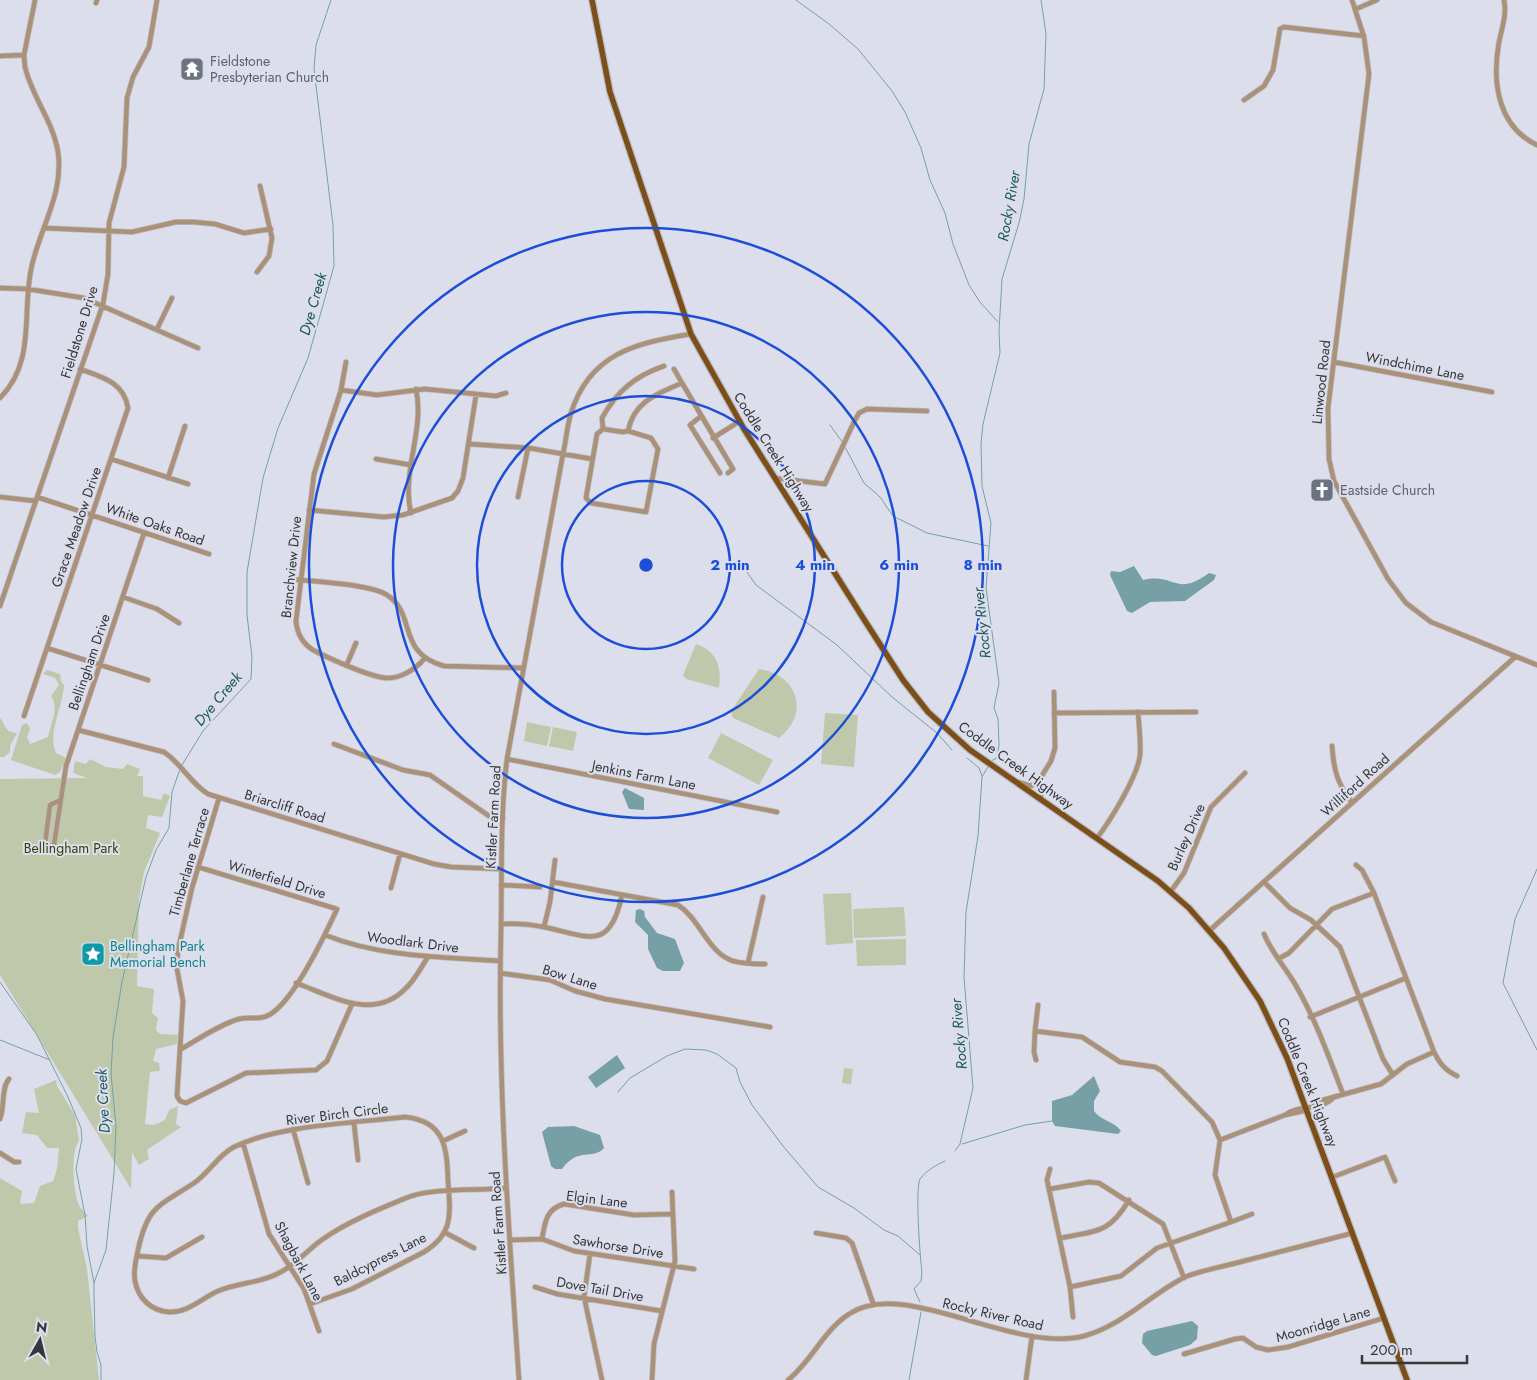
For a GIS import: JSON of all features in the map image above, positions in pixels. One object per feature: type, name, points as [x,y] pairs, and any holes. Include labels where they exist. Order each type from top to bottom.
[{"type":"main road","name":"Coddle Creek Highway","points":[[592,0],[610,92],[691,334],[740,421],[903,680],[928,712],[970,750],[1171,891],[1224,948],[1260,1001],[1283,1048],[1354,1233],[1407,1380]]},
{"type":"street","points":[[0,398],[10,388],[22,360],[28,328],[28,289],[33,260],[56,194],[59,171],[58,153],[50,125],[27,76],[24,55],[34,0]]},
{"type":"street","name":"Fieldstone Drive","points":[[0,606],[102,304],[108,274],[108,231],[111,210],[124,167],[127,98],[132,78],[149,47],[157,0]]},
{"type":"street","name":"Linwood Road","points":[[1352,0],[1364,36],[1369,74],[1328,408],[1329,458],[1334,480],[1388,579],[1406,603],[1424,618],[1537,665]]},
{"type":"street","points":[[1356,9],[1377,0]]},
{"type":"street","points":[[1504,0],[1505,12],[1496,70],[1496,88],[1500,106],[1520,135],[1537,145]]},
{"type":"street","points":[[1244,100],[1264,86],[1273,70],[1280,29],[1284,27],[1364,36]]},
{"type":"street","points":[[0,56],[24,55]]},
{"type":"street","points":[[257,272],[269,256],[272,238],[260,186]]},
{"type":"street","points":[[44,228],[108,231],[143,230],[176,222],[192,222],[215,224],[244,233],[271,229]]},
{"type":"street","points":[[0,288],[28,289],[84,298],[102,304],[198,348]]},
{"type":"street","points":[[157,329],[172,298]]},
{"type":"street","name":"Kistler Farm Road","points":[[519,1380],[506,1188],[500,1055],[501,869],[507,759],[563,454],[571,414],[577,398],[596,371],[616,355],[638,344],[691,334]]},
{"type":"street","name":"Branchview Drive","points":[[346,362],[341,390],[314,474],[296,620],[300,637],[313,650],[372,675],[392,678],[409,671],[424,659]]},
{"type":"street","name":"Windchime Lane","points":[[1334,362],[1492,392]]},
{"type":"street","points":[[603,429],[602,418],[622,389],[648,372],[664,366]]},
{"type":"street","name":"Grace Meadow Drive","points":[[24,716],[126,416],[127,399],[117,384],[80,369]]},
{"type":"street","points":[[674,369],[700,418],[733,469],[728,473]]},
{"type":"street","points":[[628,431],[631,419],[639,407],[682,383]]},
{"type":"street","points":[[341,390],[377,395],[416,389],[496,396],[506,393]]},
{"type":"street","points":[[411,513],[407,494],[418,416],[416,389]]},
{"type":"street","points":[[309,510],[384,517],[411,513],[452,498],[458,491],[463,478],[476,395]]},
{"type":"street","points":[[775,478],[825,484],[829,480],[855,420],[859,413],[867,408],[927,411]]},
{"type":"street","points":[[700,418],[690,425],[720,473]]},
{"type":"street","points":[[713,438],[740,421]]},
{"type":"street","points":[[168,478],[185,426]]},
{"type":"street","points":[[603,429],[628,431],[651,438],[657,445],[646,512],[588,501],[586,494],[597,434],[603,429]]},
{"type":"street","points":[[469,444],[528,448],[592,459]]},
{"type":"street","points":[[518,498],[528,448]]},
{"type":"street","points":[[111,459],[188,484]]},
{"type":"street","points":[[376,459],[411,465]]},
{"type":"street","name":"White Oaks Road","points":[[0,497],[36,499],[92,515],[209,554]]},
{"type":"street","name":"Bellingham Drive","points":[[61,800],[50,805],[45,844],[48,847],[54,845],[61,800],[66,766],[144,532]]},
{"type":"street","points":[[292,579],[368,588],[387,595],[400,609],[416,650],[424,659],[444,666],[524,668]]},
{"type":"street","points":[[123,597],[157,609],[179,623]]},
{"type":"street","points":[[347,664],[356,643]]},
{"type":"street","points":[[47,648],[148,680]]},
{"type":"street","name":"Williford Road","points":[[1209,931],[1516,657]]},
{"type":"street","points":[[1015,781],[1030,786],[1038,782],[1053,754],[1054,692]]},
{"type":"street","points":[[1097,838],[1108,823],[1136,768],[1140,756],[1138,712]]},
{"type":"street","points":[[1054,713],[1196,712]]},
{"type":"street","name":"Briarcliff Road","points":[[78,730],[164,752],[175,759],[198,788],[219,798],[400,854],[451,867],[501,869]]},
{"type":"street","points":[[334,744],[402,770],[430,774],[489,816],[503,818]]},
{"type":"street","points":[[1332,746],[1335,774],[1339,785],[1352,803]]},
{"type":"street","name":"Jenkins Farm Lane","points":[[507,759],[777,812]]},
{"type":"street","name":"Burley Drive","points":[[1171,891],[1184,873],[1211,807],[1244,773]]},
{"type":"street","points":[[1038,782],[1041,800]]},
{"type":"street","name":"Timberlane Terrace","points":[[219,798],[198,867],[178,950],[177,969],[183,1002],[177,1096],[180,1101],[186,1103],[246,1073],[316,1070],[327,1061],[352,1004]]},
{"type":"street","points":[[390,888],[400,854]]},
{"type":"street","points":[[544,927],[553,882],[555,860]]},
{"type":"street","points":[[1356,865],[1367,878],[1374,893],[1434,1052],[1440,1064],[1448,1072],[1457,1076]]},
{"type":"street","name":"Winterfield Drive","points":[[181,1049],[238,1020],[256,1020],[268,1016],[285,1000],[296,983],[325,935],[337,909],[198,867]]},
{"type":"street","points":[[553,882],[678,906],[692,918],[720,953],[733,961],[765,964]]},
{"type":"street","points":[[1264,882],[1290,908],[1316,924],[1340,947],[1383,1059],[1393,1075]]},
{"type":"street","points":[[501,885],[540,887]]},
{"type":"street","points":[[1278,959],[1289,953],[1332,909],[1374,893]]},
{"type":"street","points":[[501,924],[544,927],[584,937],[599,935],[606,930],[617,916],[622,895]]},
{"type":"street","points":[[748,963],[763,897]]},
{"type":"street","points":[[1264,934],[1270,948],[1295,984],[1343,1094]]},
{"type":"street","name":"Woodlark Drive","points":[[325,935],[350,945],[369,949],[428,957],[500,961]]},
{"type":"street","points":[[296,983],[352,1004],[377,1005],[399,996],[408,987],[428,957]]},
{"type":"street","name":"Bow Lane","points":[[500,973],[550,980],[575,991],[605,999],[770,1027]]},
{"type":"street","points":[[1310,1017],[1406,978]]},
{"type":"street","points":[[1036,1060],[1034,1052],[1038,1005]]},
{"type":"street","points":[[1036,1032],[1082,1037],[1120,1062],[1155,1066],[1162,1071],[1212,1122],[1220,1140],[1214,1175],[1230,1222]]},
{"type":"street","points":[[1220,1140],[1305,1108],[1331,1101],[1343,1094],[1381,1084],[1416,1059],[1434,1052]]},
{"type":"street","points":[[0,1118],[4,1106],[5,1086],[9,1079]]},
{"type":"street","name":"River Birch Circle","points":[[444,1141],[432,1126],[414,1118],[293,1130],[243,1144],[226,1152],[199,1180],[153,1210],[144,1224],[134,1278],[142,1298],[154,1308],[170,1312],[190,1307],[220,1290],[270,1278],[290,1267],[324,1238],[414,1195],[506,1188]]},
{"type":"street","points":[[354,1123],[358,1160]]},
{"type":"street","points":[[293,1130],[308,1183]]},
{"type":"street","points":[[449,1192],[447,1156],[444,1141],[465,1131]]},
{"type":"street","name":"Shagbark Lane","points":[[243,1144],[269,1234],[304,1289],[319,1331]]},
{"type":"street","points":[[0,1153],[14,1162],[19,1162]]},
{"type":"street","points":[[1333,1177],[1385,1157],[1395,1181]]},
{"type":"street","points":[[1050,1170],[1047,1180],[1070,1287],[1073,1317]]},
{"type":"street","points":[[1050,1189],[1094,1182],[1106,1185],[1129,1200],[1163,1224],[1184,1278]]},
{"type":"street","name":"Baldcypress Lane","points":[[310,1304],[352,1289],[434,1245],[444,1232],[451,1215],[449,1192]]},
{"type":"street","points":[[652,1380],[654,1344],[674,1266],[672,1192]]},
{"type":"street","points":[[1060,1238],[1105,1228],[1116,1220],[1129,1200]]},
{"type":"street","name":"Elgin Lane","points":[[542,1239],[546,1216],[557,1206],[564,1204],[634,1215],[673,1214]]},
{"type":"street","points":[[1070,1287],[1122,1276],[1153,1251],[1252,1214]]},
{"type":"street","points":[[444,1232],[474,1248]]},
{"type":"street","points":[[816,1233],[846,1238],[852,1243],[873,1304]]},
{"type":"street","name":"Rocky River Road","points":[[788,1380],[848,1314],[873,1304],[884,1302],[905,1305],[978,1325],[1032,1336],[1074,1338],[1086,1335],[1120,1318],[1184,1278],[1354,1233]]},
{"type":"street","points":[[137,1256],[166,1258],[202,1237]]},
{"type":"street","name":"Sawhorse Drive","points":[[511,1240],[542,1239],[565,1249],[694,1270]]},
{"type":"street","points":[[590,1254],[584,1297],[602,1380]]},
{"type":"street","name":"Dove Tail Drive","points":[[535,1287],[557,1294],[662,1311]]},
{"type":"street","name":"Moonridge Lane","points":[[1184,1354],[1243,1338],[1256,1348],[1264,1350],[1288,1347],[1384,1318]]},
{"type":"street","points":[[1026,1380],[1032,1336]]},
{"type":"green space","points":[[696,644],[713,655],[719,667],[719,688],[686,679],[683,675]]},
{"type":"green space","points":[[759,669],[772,672],[783,678],[795,696],[797,706],[795,717],[789,728],[779,738],[733,718],[731,711]]},
{"type":"green space","points":[[47,670],[60,674],[64,685],[53,737],[56,753],[66,758],[60,772],[55,775],[11,760],[22,725],[27,723],[30,729],[27,737],[30,744],[48,737],[55,711],[54,701],[51,696],[59,685],[55,678],[43,674]]},
{"type":"green space","points":[[825,713],[858,715],[854,767],[821,764]]},
{"type":"green space","points":[[0,718],[7,730],[17,733],[10,746],[10,752],[4,757],[0,757]]},
{"type":"green space","points":[[527,722],[551,727],[547,746],[524,741]]},
{"type":"green space","points":[[553,727],[577,732],[573,751],[549,746]]},
{"type":"green space","points":[[721,733],[773,760],[759,785],[708,758]]},
{"type":"green space","name":"Bellingham Park","points":[[90,759],[106,767],[123,769],[127,764],[140,769],[137,776],[143,776],[143,796],[161,800],[164,793],[170,796],[162,817],[148,815],[146,828],[160,833],[144,872],[139,899],[137,986],[154,989],[152,1013],[158,1018],[156,1030],[160,1034],[178,1035],[177,1044],[156,1049],[153,1061],[159,1063],[160,1071],[150,1072],[145,1124],[154,1125],[165,1120],[169,1110],[178,1106],[176,1124],[181,1127],[147,1150],[149,1159],[139,1165],[132,1152],[131,1189],[0,975],[0,779],[87,778],[73,773],[75,761],[86,764]]},
{"type":"green space","points":[[851,893],[853,943],[826,945],[823,894]]},
{"type":"green space","points":[[904,907],[906,936],[854,938],[853,909]]},
{"type":"green space","points":[[906,939],[906,965],[857,966],[856,940]]},
{"type":"green space","points":[[844,1068],[853,1069],[851,1084],[842,1083]]},
{"type":"green space","points":[[56,1080],[57,1086],[75,1115],[79,1141],[74,1154],[74,1183],[80,1207],[88,1216],[78,1221],[78,1228],[87,1269],[99,1380],[0,1380],[0,1178],[22,1191],[20,1204],[34,1203],[40,1186],[53,1181],[57,1169],[59,1148],[47,1148],[37,1135],[22,1133],[26,1112],[39,1113],[34,1089]]},
{"type":"shaded area","points":[[1134,566],[1143,580],[1154,578],[1189,584],[1209,573],[1216,575],[1214,580],[1185,601],[1150,602],[1132,613],[1127,611],[1110,575],[1111,571],[1120,572]]},
{"type":"shaded area","points":[[625,788],[644,798],[644,810],[629,809],[622,792]]},
{"type":"shaded area","points":[[636,910],[644,911],[645,917],[657,933],[675,939],[684,963],[680,971],[663,971],[657,968],[648,949],[648,935],[635,922]]},
{"type":"shaded area","points":[[617,1055],[625,1068],[596,1088],[588,1077]]},
{"type":"shaded area","points":[[1094,1076],[1100,1091],[1094,1101],[1094,1111],[1121,1131],[1118,1134],[1055,1126],[1052,1121],[1052,1101],[1072,1095]]},
{"type":"shaded area","points":[[574,1126],[600,1135],[604,1148],[595,1154],[574,1158],[562,1169],[555,1169],[551,1166],[542,1132],[548,1127]]},
{"type":"shaded area","points":[[1192,1321],[1198,1326],[1197,1339],[1190,1345],[1156,1356],[1152,1355],[1142,1343],[1143,1334],[1147,1331]]},
{"type":"waterway","name":"Dye Creek","points":[[182,765],[203,731],[251,679],[252,657],[247,615],[247,572],[263,478],[278,428],[308,358],[334,266],[333,225],[314,69],[316,45],[331,0]]},
{"type":"waterway","points":[[796,0],[829,24],[858,49],[892,91],[905,112],[921,148],[930,180],[945,213],[953,244],[969,285],[980,302],[998,322]]},
{"type":"waterway","name":"Rocky River","points":[[991,761],[997,758],[999,745],[998,719],[994,708],[999,683],[986,588],[991,523],[982,486],[981,444],[983,424],[1000,353],[999,331],[1002,279],[1019,223],[1024,199],[1029,144],[1044,89],[1046,34],[1041,0]]},
{"type":"waterway","points":[[830,425],[843,443]]},
{"type":"waterway","points":[[845,447],[864,483],[880,497],[893,516],[927,533],[988,546]]},
{"type":"waterway","points":[[742,565],[756,585],[837,645],[892,697],[937,733],[952,750]]},
{"type":"waterway","points":[[967,758],[979,768],[982,776]]},
{"type":"waterway","name":"Rocky River","points":[[955,1151],[960,1144],[973,1088],[964,977],[966,912],[978,836],[982,777],[989,765]]},
{"type":"waterway","name":"Dye Creek","points":[[101,1380],[101,1365],[95,1336],[94,1283],[106,1250],[114,1173],[116,1126],[111,1074],[113,1037],[122,982],[146,877],[156,850],[169,828],[172,792],[180,769]]},
{"type":"waterway","points":[[1537,869],[1515,919],[1503,983],[1537,1050]]},
{"type":"waterway","points":[[0,982],[37,1035],[68,1097],[81,1128],[82,1139],[76,1169],[85,1215],[87,1246],[94,1283]]},
{"type":"waterway","points":[[0,1040],[50,1060]]},
{"type":"waterway","points":[[618,1092],[630,1078],[667,1056],[685,1049],[706,1050],[717,1054],[736,1068],[740,1082],[752,1105],[783,1146],[818,1187],[854,1208],[884,1230],[898,1236],[920,1255]]},
{"type":"waterway","points":[[962,1144],[1025,1125],[1052,1121]]},
{"type":"waterway","name":"Rocky River","points":[[920,1302],[914,1289],[921,1281],[922,1272],[918,1224],[920,1179],[925,1173],[945,1161]]},
{"type":"waterway","name":"Rocky River","points":[[909,1380],[921,1312]]},
{"type":"place","name":"Fieldstone Presbyterian Church","points":[[192,69]]},
{"type":"place","name":"Eastside Church","points":[[1322,490]]},
{"type":"place","name":"Bellingham Park Memorial Bench","points":[[93,954]]}]
